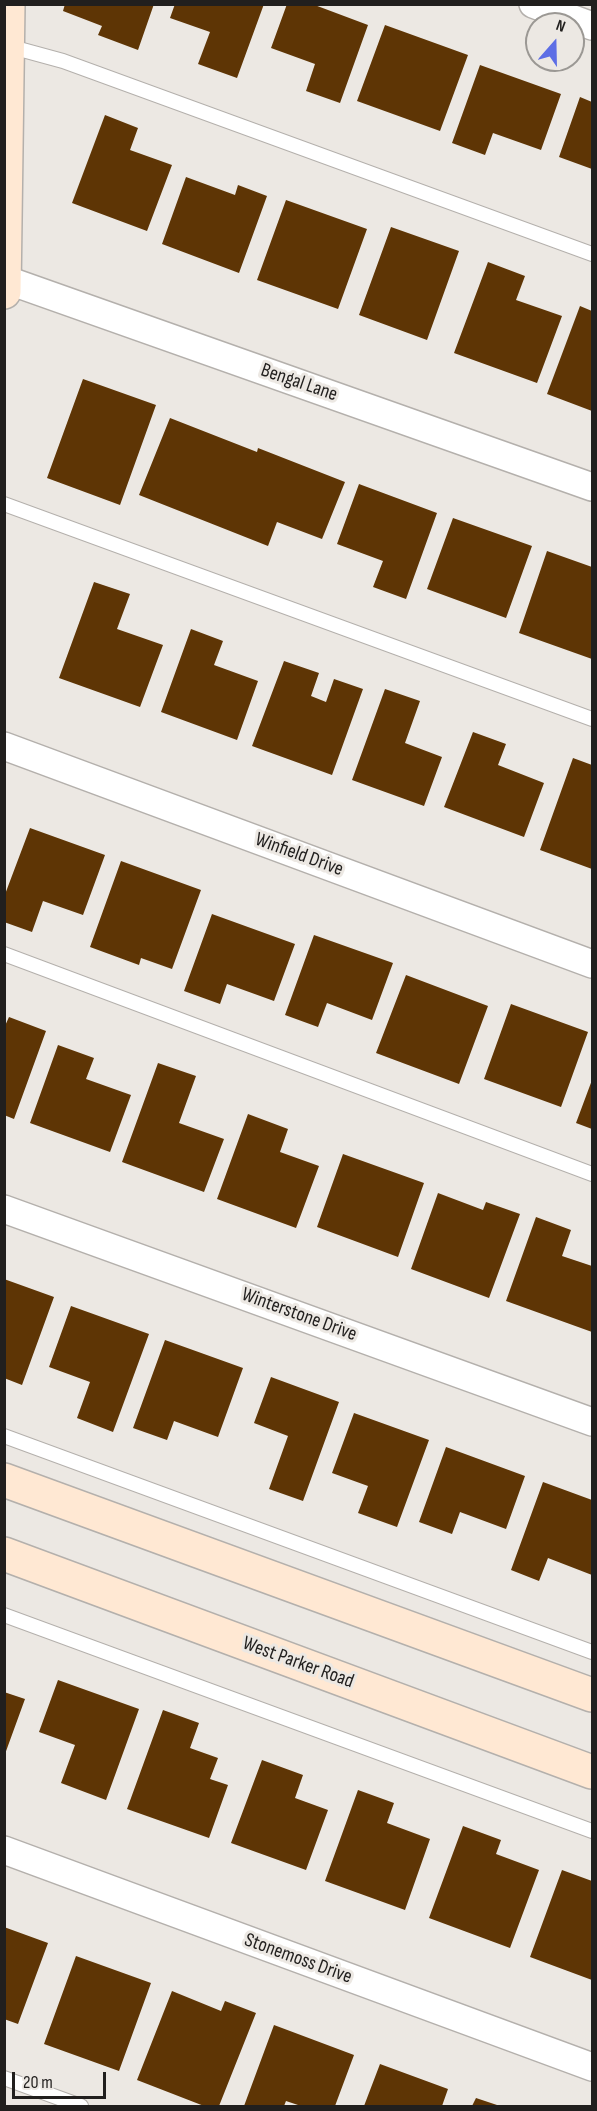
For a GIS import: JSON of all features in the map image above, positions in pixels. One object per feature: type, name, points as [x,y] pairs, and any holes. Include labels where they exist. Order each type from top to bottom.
[{"type":"main road","points":[[4,292],[7,27]]},
{"type":"main road","points":[[4,1480],[592,1695]]},
{"type":"main road","name":"West Parker Road","points":[[4,1554],[592,1772]]},
{"type":"street","points":[[533,4],[592,26]]},
{"type":"street","name":"Bengal Lane","points":[[5,279],[592,487]]},
{"type":"street","name":"Winfield Drive","points":[[4,746],[592,964]]},
{"type":"street","name":"Winterstone Drive","points":[[4,1209],[592,1422]]},
{"type":"street","name":"Stonemoss Drive","points":[[4,1850],[592,2067]]},
{"type":"lane","points":[[7,27],[63,61],[592,254]]},
{"type":"lane","points":[[4,504],[592,719]]},
{"type":"lane","points":[[4,954],[592,1174]]},
{"type":"lane","points":[[4,1436],[592,1652]]},
{"type":"lane","points":[[4,1615],[592,1832]]},
{"type":"lane","points":[[4,2079],[81,2106]]},
{"type":"building","points":[[65,4],[154,4],[138,50],[98,35],[102,26],[63,11]]},
{"type":"building","points":[[175,4],[264,4],[237,78],[198,64],[210,32],[170,18]]},
{"type":"building","points":[[287,4],[312,4],[368,25],[340,103],[306,91],[315,64],[271,48]]},
{"type":"building","points":[[385,25],[468,55],[440,131],[357,101]]},
{"type":"building","points":[[480,65],[561,94],[541,150],[493,133],[485,155],[452,143]]},
{"type":"building","points":[[580,97],[592,102],[592,169],[559,157]]},
{"type":"building","points":[[105,115],[138,128],[130,150],[172,165],[147,231],[72,203]]},
{"type":"building","points":[[186,177],[235,195],[238,185],[267,196],[239,273],[162,244]]},
{"type":"building","points":[[286,200],[367,229],[338,309],[257,280]]},
{"type":"building","points":[[391,227],[459,251],[427,340],[359,315]]},
{"type":"building","points":[[488,262],[525,276],[516,300],[562,316],[537,383],[454,353]]},
{"type":"building","points":[[580,306],[592,311],[592,411],[547,394]]},
{"type":"building","points":[[83,379],[156,405],[120,505],[47,478]]},
{"type":"building","points":[[170,418],[257,452],[258,448],[345,482],[322,539],[277,522],[268,546],[139,495]]},
{"type":"building","points":[[359,484],[437,513],[406,599],[373,587],[383,561],[337,544]]},
{"type":"building","points":[[453,518],[532,546],[506,618],[427,589]]},
{"type":"building","points":[[547,551],[592,567],[592,659],[519,633]]},
{"type":"building","points":[[94,582],[130,594],[117,629],[163,645],[140,707],[59,678]]},
{"type":"building","points":[[191,629],[223,641],[214,665],[258,681],[237,740],[161,712]]},
{"type":"building","points":[[284,661],[319,673],[311,696],[326,702],[334,679],[363,689],[332,775],[252,746]]},
{"type":"building","points":[[385,689],[420,701],[405,743],[442,757],[424,806],[352,780]]},
{"type":"building","points":[[473,732],[506,744],[498,765],[544,783],[524,837],[444,807]]},
{"type":"building","points":[[573,758],[592,765],[592,869],[540,850]]},
{"type":"building","points":[[30,828],[105,855],[83,915],[43,901],[32,932],[4,922],[4,897]]},
{"type":"building","points":[[121,861],[201,890],[172,969],[141,958],[139,965],[90,947]]},
{"type":"building","points":[[212,914],[295,944],[274,1001],[227,984],[220,1004],[184,991]]},
{"type":"building","points":[[314,935],[393,963],[372,1020],[327,1003],[318,1027],[285,1015]]},
{"type":"building","points":[[406,975],[488,1006],[459,1084],[376,1053]]},
{"type":"building","points":[[511,1004],[588,1032],[561,1107],[484,1079]]},
{"type":"building","points":[[9,1017],[46,1031],[14,1119],[4,1115],[4,1028]]},
{"type":"building","points":[[58,1045],[94,1058],[86,1079],[131,1095],[110,1152],[30,1123]]},
{"type":"building","points":[[158,1063],[196,1076],[179,1123],[224,1139],[204,1192],[122,1162]]},
{"type":"building","points":[[592,1080],[592,1129],[576,1123]]},
{"type":"building","points":[[248,1114],[288,1129],[280,1152],[319,1166],[296,1228],[217,1199]]},
{"type":"building","points":[[343,1154],[424,1183],[398,1257],[317,1227]]},
{"type":"building","points":[[438,1193],[483,1210],[486,1202],[520,1214],[489,1298],[411,1269]]},
{"type":"building","points":[[536,1217],[571,1230],[562,1256],[592,1266],[592,1332],[506,1301]]},
{"type":"building","points":[[4,1279],[54,1297],[22,1385],[4,1378]]},
{"type":"building","points":[[71,1306],[149,1334],[113,1432],[77,1418],[90,1382],[49,1367]]},
{"type":"building","points":[[165,1340],[243,1368],[218,1437],[174,1421],[167,1440],[133,1428]]},
{"type":"building","points":[[271,1377],[339,1402],[303,1501],[269,1489],[288,1436],[254,1423]]},
{"type":"building","points":[[354,1413],[429,1440],[397,1527],[358,1513],[368,1486],[332,1473]]},
{"type":"building","points":[[446,1447],[525,1476],[506,1529],[460,1512],[452,1534],[419,1522]]},
{"type":"building","points":[[543,1482],[592,1500],[592,1575],[548,1558],[539,1581],[511,1570]]},
{"type":"building","points":[[58,1680],[139,1709],[106,1800],[61,1783],[75,1745],[39,1732]]},
{"type":"building","points":[[4,1692],[25,1699],[5,1754],[4,1754]]},
{"type":"building","points":[[163,1710],[199,1723],[190,1748],[218,1758],[210,1779],[228,1785],[209,1838],[127,1809]]},
{"type":"building","points":[[262,1760],[303,1775],[295,1798],[328,1810],[306,1870],[231,1843]]},
{"type":"building","points":[[358,1790],[394,1803],[387,1823],[430,1839],[405,1910],[325,1881]]},
{"type":"building","points":[[463,1826],[501,1840],[496,1854],[539,1870],[510,1948],[429,1918]]},
{"type":"building","points":[[562,1870],[592,1881],[592,1980],[530,1957]]},
{"type":"building","points":[[4,1927],[48,1943],[18,2024],[4,2019]]},
{"type":"building","points":[[76,1956],[151,1983],[119,2071],[44,2044]]},
{"type":"building","points":[[172,1991],[221,2011],[225,2001],[256,2013],[219,2106],[204,2106],[137,2080]]},
{"type":"building","points":[[274,2025],[354,2055],[335,2106],[301,2106],[286,2101],[284,2106],[244,2106]]},
{"type":"building","points":[[380,2064],[448,2089],[442,2106],[364,2106]]},
{"type":"building","points":[[476,2098],[500,2106],[472,2106]]}]
